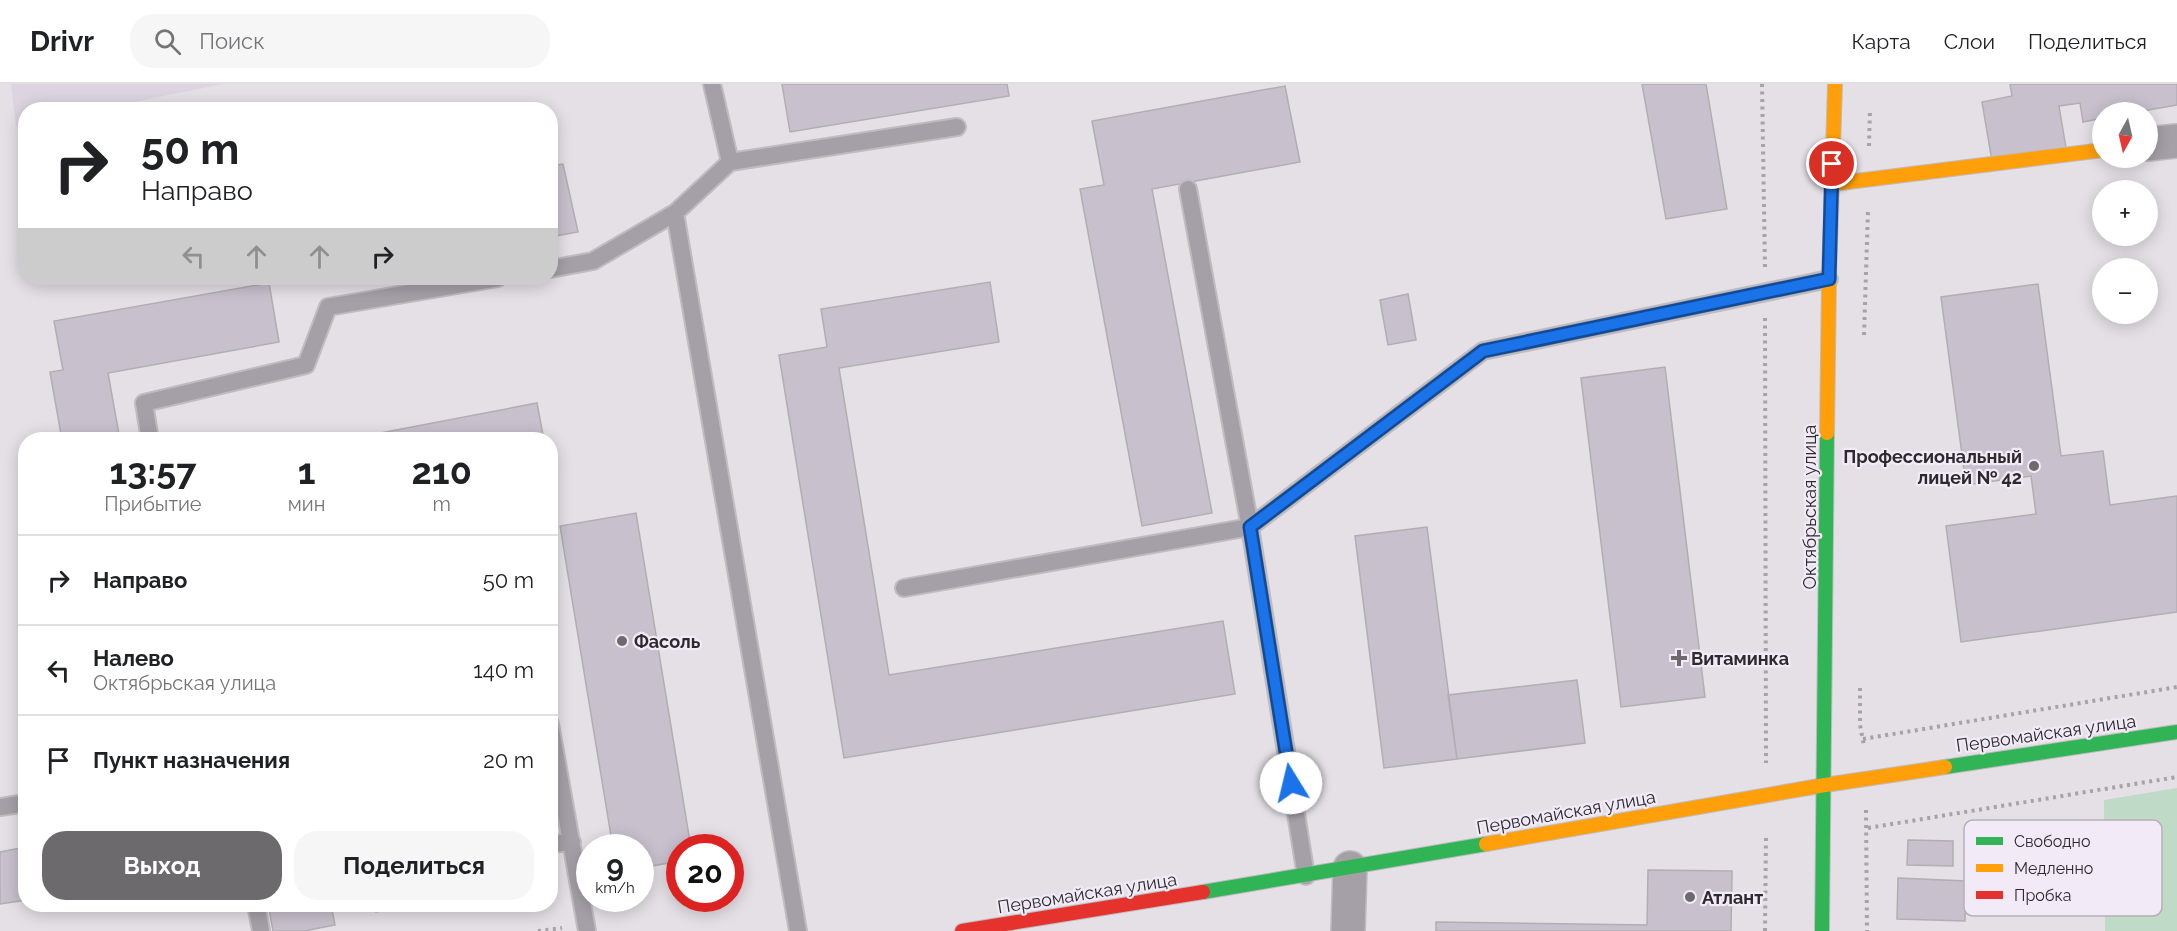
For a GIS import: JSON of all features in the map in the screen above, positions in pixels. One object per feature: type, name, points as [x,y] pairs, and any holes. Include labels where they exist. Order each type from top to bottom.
[{"type":"street","name":"Октябрьская улица","points":[[1822,931],[1829,279],[1835,84]]},
{"type":"street","points":[[2158,143],[2177,141]]},
{"type":"street","points":[[1832,184],[2092,151]]},
{"type":"street","name":"Первомайская улица","points":[[962,931],[1306,876],[1825,785],[2177,732]]},
{"type":"street","points":[[1348,931],[1350,868]]},
{"type":"lane","points":[[712,84],[730,162]]},
{"type":"lane","points":[[558,268],[594,261],[675,213],[730,162],[957,127]]},
{"type":"lane","points":[[1188,189],[1250,527],[1306,876]]},
{"type":"lane","points":[[675,213],[798,931]]},
{"type":"lane","points":[[904,588],[1250,527],[1483,351],[1829,279]]},
{"type":"lane","points":[[149,432],[144,403],[306,365],[328,306],[456,285]]},
{"type":"lane","points":[[558,767],[587,931]]},
{"type":"lane","points":[[0,807],[18,804]]},
{"type":"lane","points":[[558,843],[572,842]]},
{"type":"lane","points":[[257,912],[261,931]]},
{"type":"path","points":[[1762,84],[1766,764]]},
{"type":"path","points":[[1869,179],[1870,108]]},
{"type":"path","points":[[1863,739],[2177,687]]},
{"type":"path","points":[[1868,828],[2177,777]]},
{"type":"path","points":[[1866,809],[1868,828],[1867,931]]},
{"type":"path","points":[[1764,931],[1766,835]]},
{"type":"shaded area","points":[[11,84],[223,84],[134,102],[18,102],[18,127],[16,127]]},
{"type":"green space","points":[[2177,788],[2177,931],[2105,931],[2105,916],[2162,916],[2162,820],[2104,820],[2104,800]]},
{"type":"building","points":[[782,84],[1007,84],[1009,96],[790,132]]},
{"type":"building","points":[[1642,84],[1706,84],[1727,209],[1666,219]]},
{"type":"building","points":[[2010,84],[2177,84],[2177,105],[2158,108],[2158,102],[2092,102],[2092,120],[2083,122],[2080,103],[2059,106],[2066,148],[1992,161],[1982,102],[2012,96]]},
{"type":"building","points":[[1285,86],[1300,162],[1152,189],[1212,513],[1142,526],[1080,189],[1104,185],[1092,121]]},
{"type":"building","points":[[563,164],[578,232],[558,236],[558,165]]},
{"type":"building","points":[[990,282],[999,342],[839,368],[889,675],[1223,621],[1235,694],[844,758],[779,355],[827,347],[821,309]]},
{"type":"building","name":"Профессиональный лицей № 42","points":[[2038,284],[2061,456],[2103,451],[2110,505],[2177,496],[2177,612],[1961,642],[1946,526],[2036,514],[2031,476],[1966,485],[1941,297]]},
{"type":"building","points":[[258,285],[269,285],[279,342],[108,373],[119,432],[61,432],[50,372],[63,370],[54,321]]},
{"type":"building","points":[[1408,294],[1416,340],[1388,345],[1380,300]]},
{"type":"building","points":[[1665,367],[1705,697],[1621,707],[1581,378]]},
{"type":"building","points":[[537,403],[542,432],[386,432]]},
{"type":"building","points":[[636,513],[689,834],[666,834],[666,863],[654,866],[654,834],[611,834],[560,526]]},
{"type":"building","points":[[1427,527],[1457,759],[1384,768],[1355,536]]},
{"type":"building","points":[[1577,680],[1585,743],[1457,759],[1448,695]]},
{"type":"building","points":[[1908,840],[1953,841],[1953,866],[1907,865]]},
{"type":"building","points":[[18,849],[18,901],[0,904],[0,852]]},
{"type":"building","name":"Атлант","points":[[1648,870],[1732,871],[1731,931],[1436,931],[1436,922],[1647,925]]},
{"type":"building","points":[[1898,878],[1964,881],[1965,921],[1897,919]]},
{"type":"building","points":[[269,912],[333,912],[335,925],[304,931],[273,931]]},
{"type":"traffic: fast","points":[[1822,931],[1827,433]]},
{"type":"traffic: fast","points":[[1945,767],[2177,732]]},
{"type":"traffic: fast","points":[[1203,892],[1486,844]]},
{"type":"traffic: slow","points":[[1827,433],[1835,84]]},
{"type":"traffic: slow","points":[[1832,184],[2092,151]]},
{"type":"traffic: slow","points":[[1486,844],[1825,785],[1945,767]]},
{"type":"traffic: jam","points":[[962,931],[1203,892]]},
{"type":"place","name":"Профессиональный лицей № 42","points":[[2034,466]]},
{"type":"place","name":"Фасоль","points":[[622,641]]},
{"type":"place","name":"Витаминка","points":[[1679,658]]},
{"type":"place","name":"Атлант","points":[[1690,897]]},
{"type":"route","points":[[1291,783],[1250,527],[1483,351],[1829,279],[1832,164]]}]
